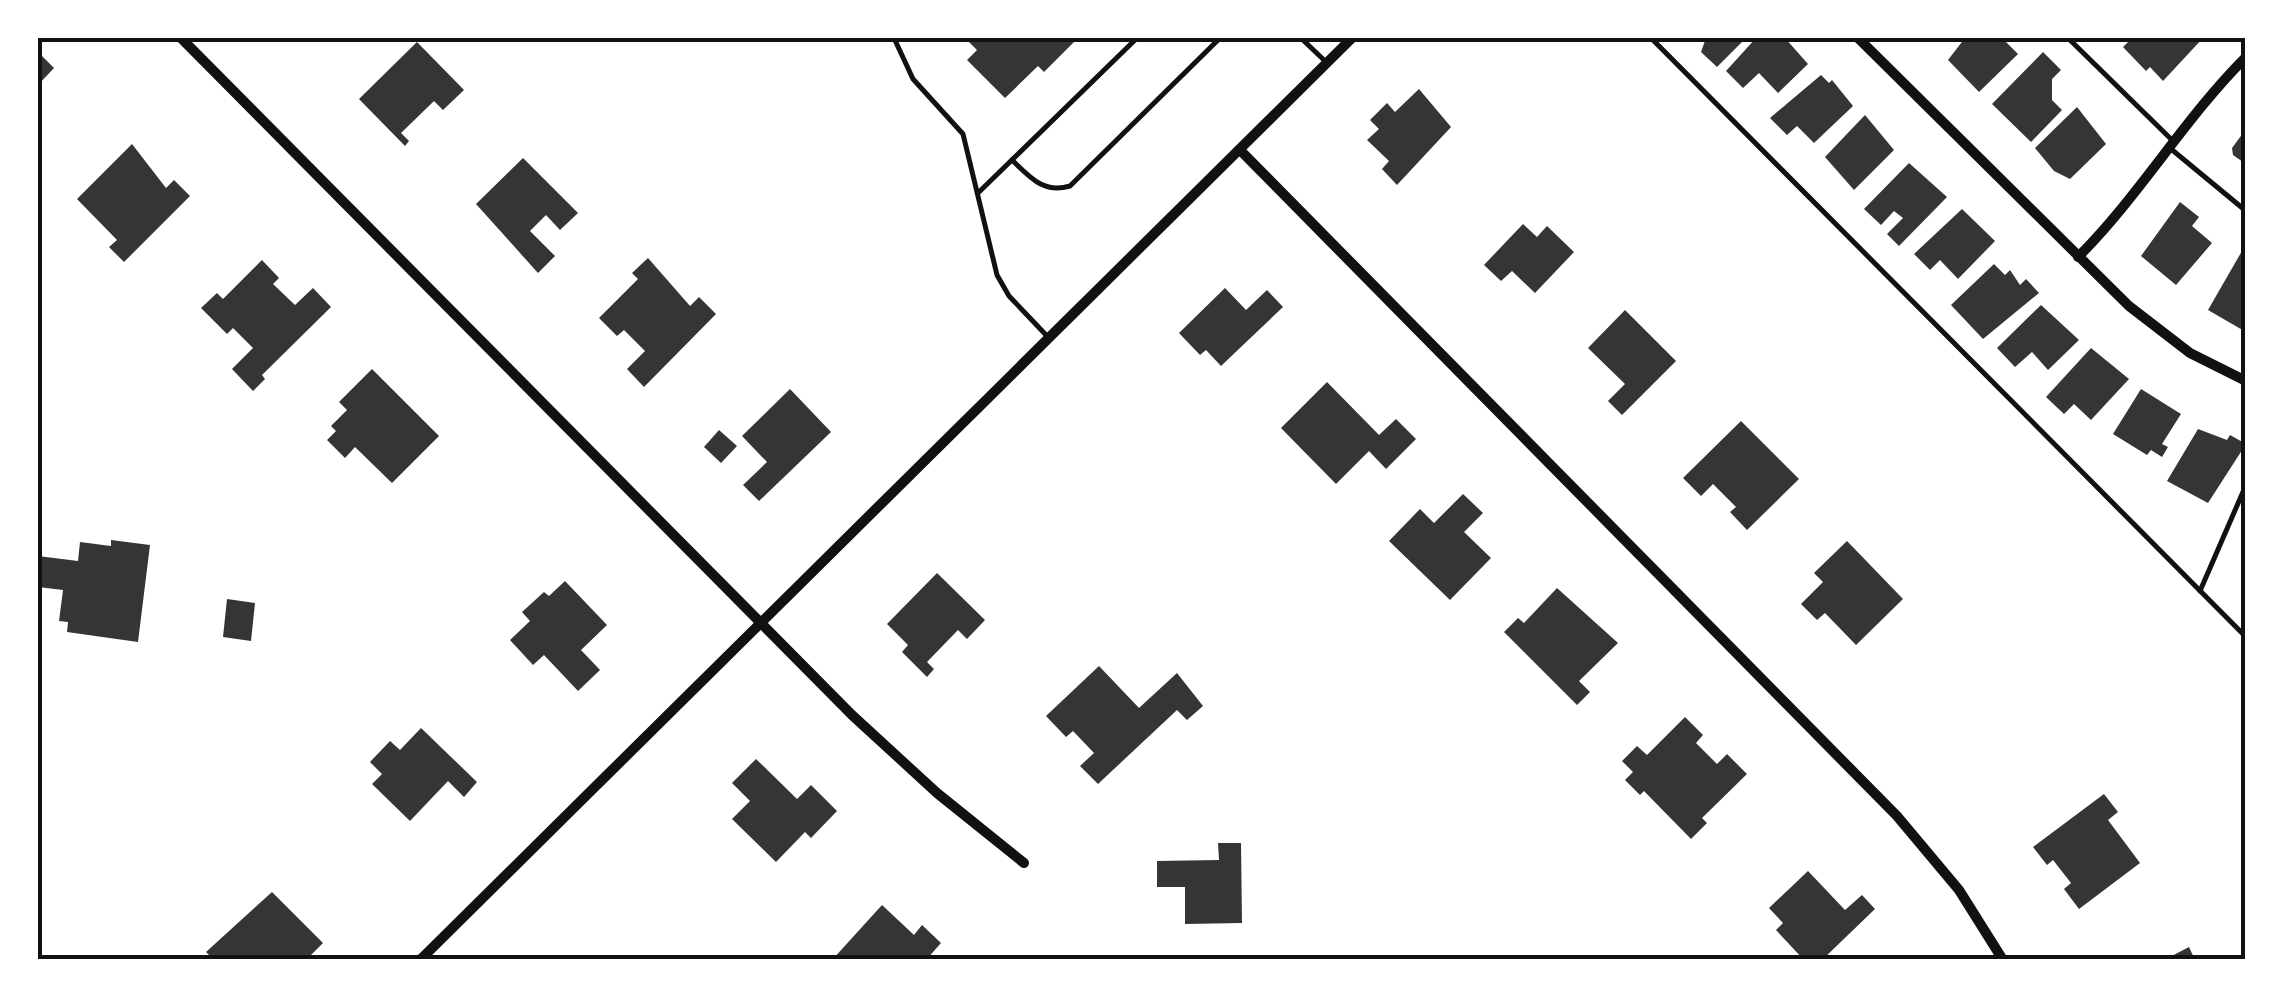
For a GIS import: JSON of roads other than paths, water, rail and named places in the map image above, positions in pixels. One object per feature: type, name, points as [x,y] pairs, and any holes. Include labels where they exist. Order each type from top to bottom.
[{"type":"street","points":[[181,38],[894,754],[1024,863]]},
{"type":"street","points":[[420,960],[1352,38]]},
{"type":"street","points":[[1858,38],[2129,306],[2190,353],[2246,381]]},
{"type":"street","points":[[2078,257],[2134,197],[2220,82],[2246,57]]},
{"type":"street","points":[[1240,150],[1897,816],[1959,890],[2002,960]]},
{"type":"lane","points":[[894,38],[913,80],[962,134],[997,275],[1009,296],[1050,338]]},
{"type":"lane","points":[[978,193],[1137,38]]},
{"type":"lane","points":[[1012,160],[1038,185],[1060,189],[1070,186],[1220,38]]},
{"type":"lane","points":[[1301,38],[1327,63]]},
{"type":"lane","points":[[1651,38],[2246,637]]},
{"type":"lane","points":[[2068,38],[2173,146],[2246,211]]},
{"type":"lane","points":[[2200,591],[2246,485]]}]
